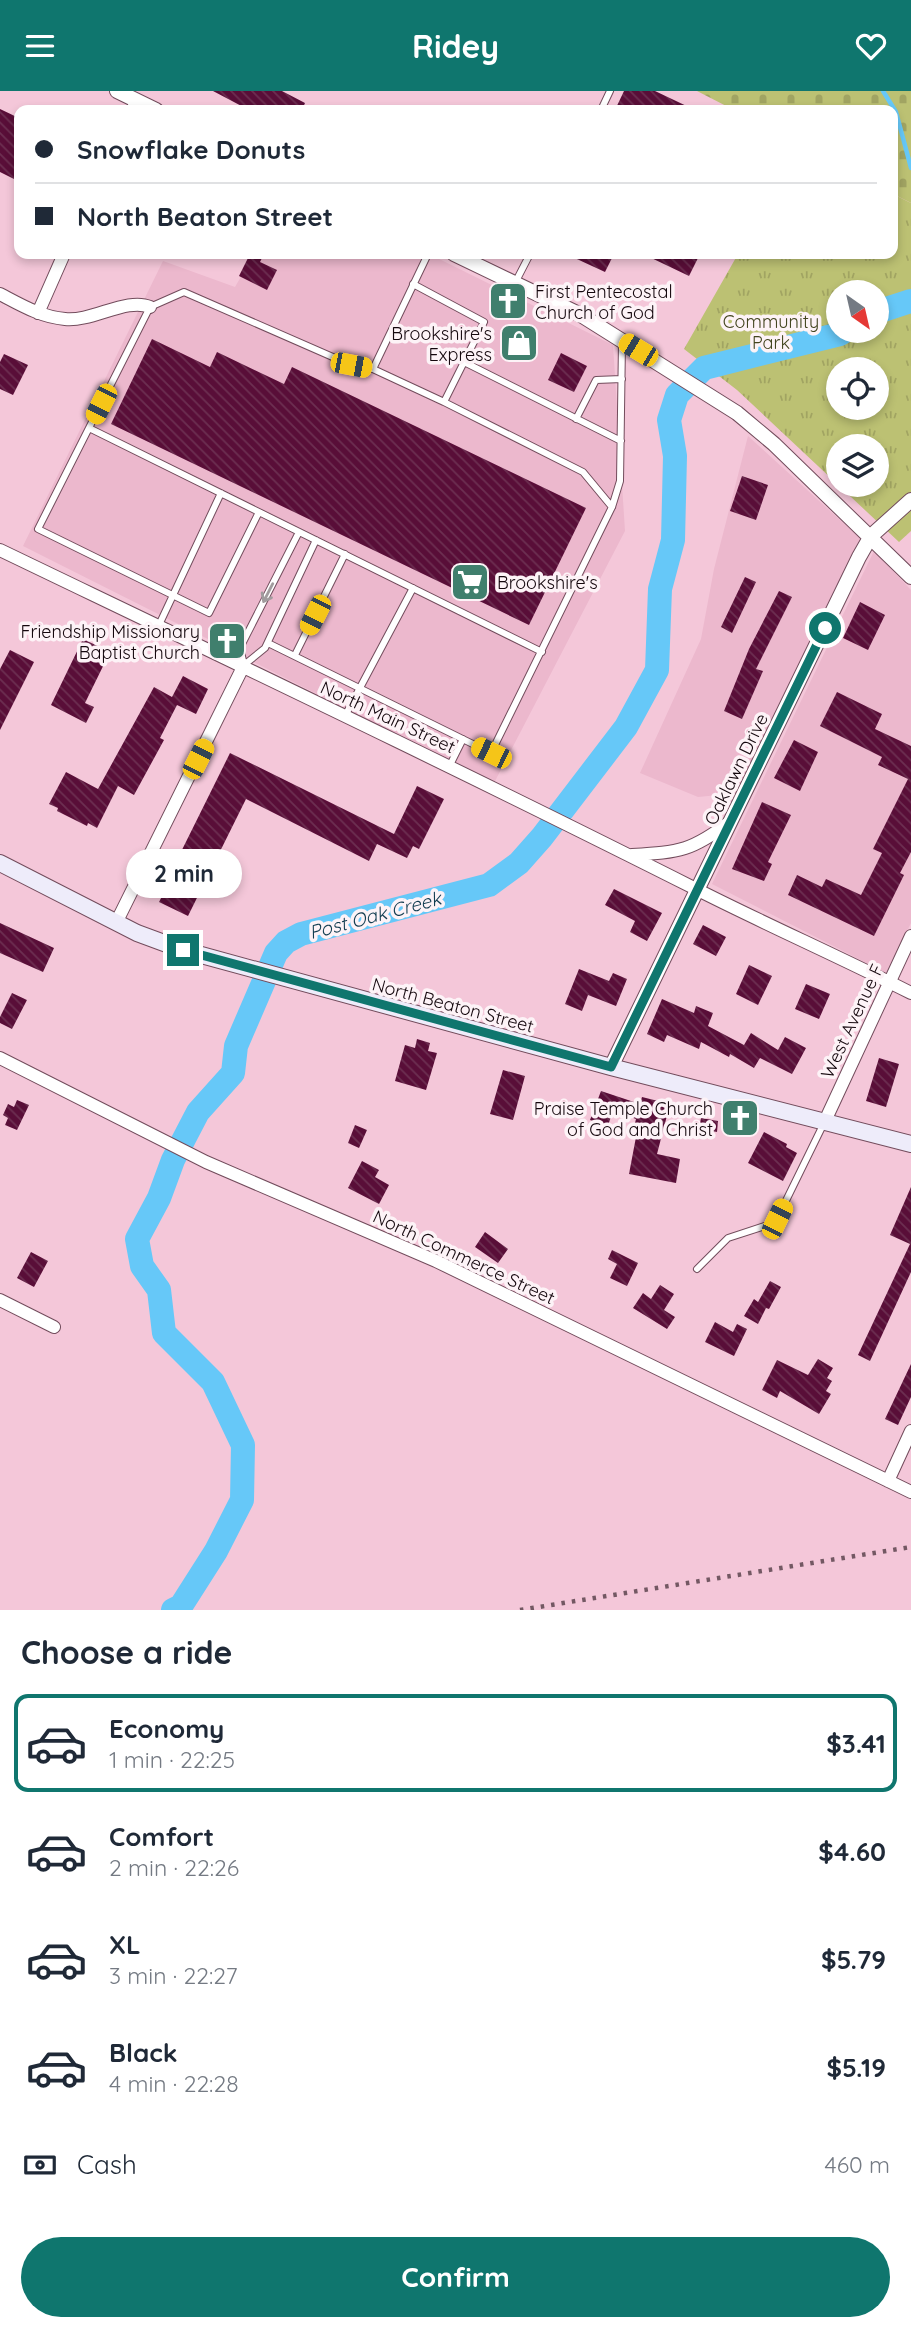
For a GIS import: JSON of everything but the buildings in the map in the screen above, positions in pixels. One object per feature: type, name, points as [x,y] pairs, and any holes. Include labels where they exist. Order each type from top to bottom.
[{"type":"main road","name":"North Beaton Street","points":[[0,863],[136,933],[204,955],[611,1067],[911,1144]]},
{"type":"street","points":[[117,91],[134,105]]},
{"type":"street","points":[[38,313],[62,259]]},
{"type":"street","points":[[465,259],[581,315],[737,413],[774,444],[911,577]]},
{"type":"street","points":[[0,294],[38,313],[66,320],[141,303],[149,307]]},
{"type":"street","name":"Oaklawn Drive","points":[[611,1067],[871,536],[911,501]]},
{"type":"street","name":"North Main Street","points":[[0,550],[450,765],[697,890],[911,993]]},
{"type":"street","points":[[116,923],[244,665]]},
{"type":"street","points":[[631,855],[680,852],[709,838],[734,818]]},
{"type":"street","name":"West Avenue F","points":[[825,1121],[911,936]]},
{"type":"street","name":"North Commerce Street","points":[[0,1058],[206,1162],[436,1261],[911,1492]]},
{"type":"street","points":[[0,1300],[54,1327]]},
{"type":"street","points":[[888,1481],[911,1431]]},
{"type":"lane","points":[[373,369],[426,259]]},
{"type":"lane","points":[[515,283],[527,259]]},
{"type":"lane","points":[[413,284],[484,322],[444,402]]},
{"type":"lane","points":[[259,512],[209,613],[38,529],[149,307],[184,292],[351,365],[373,369],[583,472],[612,507]]},
{"type":"lane","points":[[268,643],[491,753],[612,507],[620,481],[622,340]]},
{"type":"lane","points":[[464,362],[621,441]]},
{"type":"lane","points":[[576,419],[596,380],[622,379]]},
{"type":"lane","points":[[89,428],[542,652]]},
{"type":"lane","points":[[159,625],[221,493]]},
{"type":"lane","points":[[299,532],[240,648],[244,665],[268,643],[316,540]]},
{"type":"lane","points":[[295,655],[345,554]]},
{"type":"lane","points":[[345,717],[413,588]]},
{"type":"lane","points":[[450,765],[463,739]]},
{"type":"lane","points":[[696,1269],[728,1238],[771,1224],[777,1219],[825,1121]]},
{"type":"shaded area","points":[[251,259],[439,259],[613,345],[625,531],[494,783],[23,546],[163,261],[235,287]]},
{"type":"shaded area","points":[[748,436],[862,540],[739,793],[698,797],[640,773],[701,639],[714,569]]},
{"type":"shaded area","points":[[874,551],[911,590],[911,923],[886,973],[712,884]]},
{"type":"green space","points":[[697,91],[911,91],[911,203],[898,196],[898,105],[724,105]]},
{"type":"green space","name":"Community Park","points":[[898,196],[911,203],[911,531],[899,542],[851,497],[889,497],[889,434],[826,434],[826,474],[737,390],[684,349],[735,259],[898,259]]},
{"type":"waterway","points":[[883,91],[892,105]]},
{"type":"waterway","points":[[898,119],[911,168]]},
{"type":"waterway","name":"Post Oak Creek","points":[[889,308],[911,301]]},
{"type":"waterway","name":"Post Oak Creek","points":[[173,1610],[181,1606],[216,1551],[242,1500],[243,1445],[213,1382],[164,1333],[159,1290],[142,1266],[137,1239],[198,1112],[233,1073],[236,1046],[276,953],[286,942],[301,934],[489,885],[519,863],[626,727],[657,670],[660,589],[673,540],[675,456],[669,420],[677,395],[704,368],[826,338]]},
{"type":"railway","points":[[520,1610],[911,1547]]},
{"type":"place","name":"First Pentecostal Church of God","points":[[508,301]]},
{"type":"place","name":"Brookshire's Express","points":[[519,343]]},
{"type":"place","name":"Brookshire's","points":[[470,582]]},
{"type":"place","name":"Friendship Missionary Baptist Church","points":[[227,641]]},
{"type":"place","name":"Praise Temple Church of God and Christ","points":[[740,1118]]},
{"type":"route","points":[[183,950],[611,1067],[825,628]]}]
